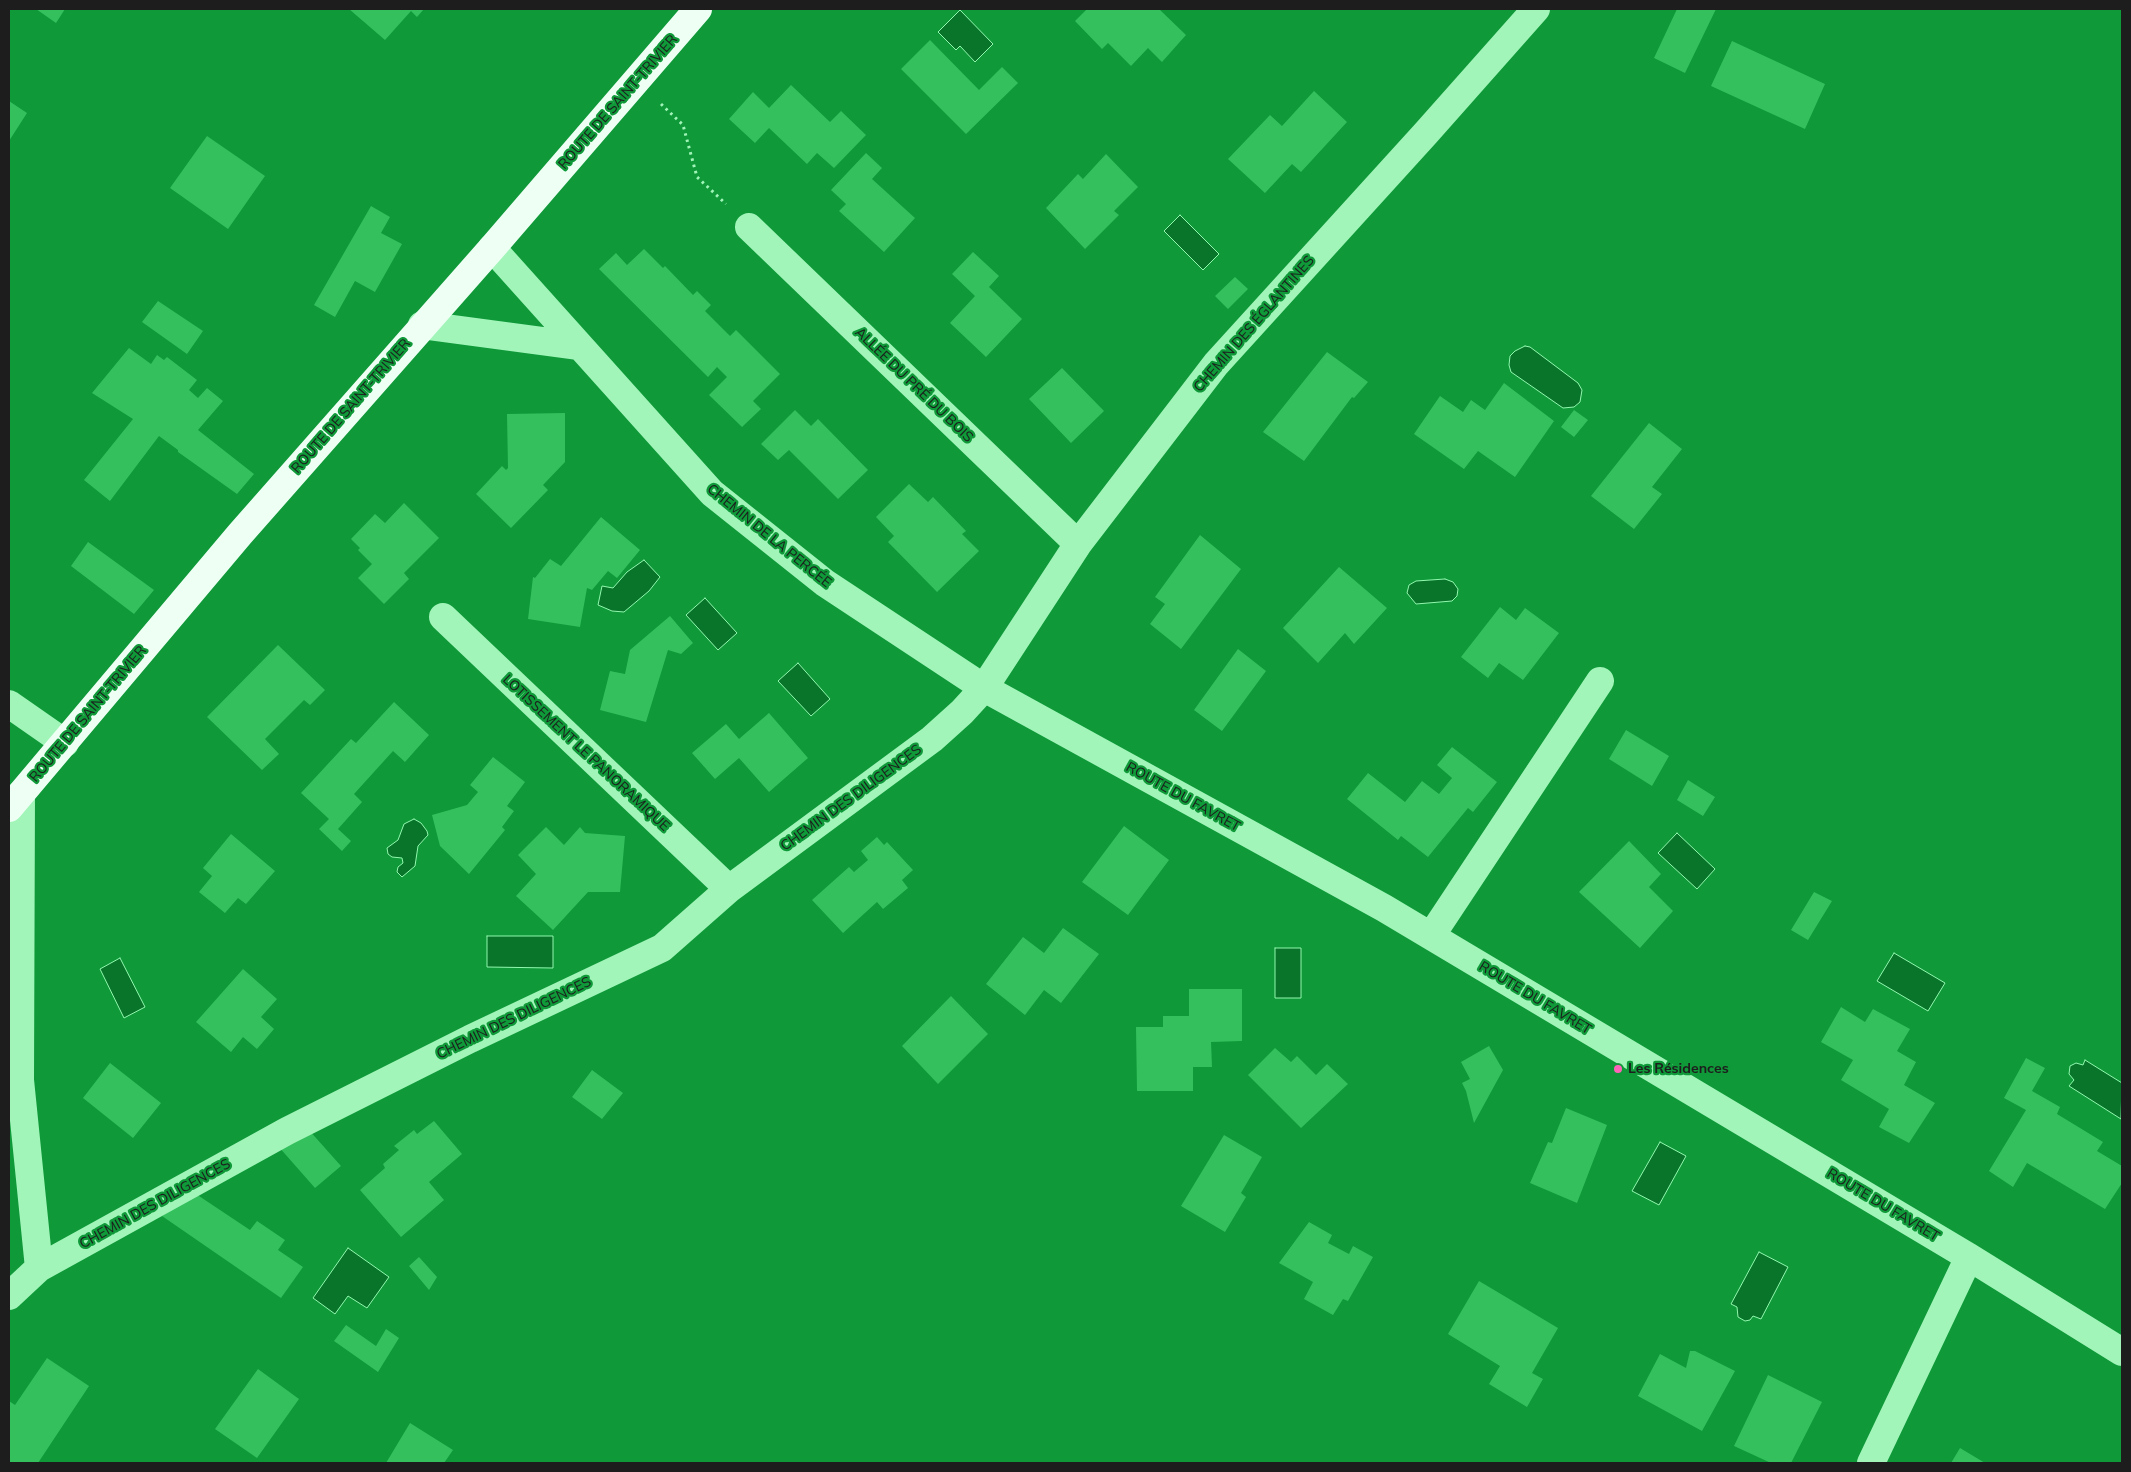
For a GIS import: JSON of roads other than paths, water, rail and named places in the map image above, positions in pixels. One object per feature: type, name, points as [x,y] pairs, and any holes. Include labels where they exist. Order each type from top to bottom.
[{"type":"main road","name":"ROUTE DE SAINT-TRIVIER","points":[[15,801],[240,534],[422,325],[492,248],[698,9]]},
{"type":"street","name":"CHEMIN DES ÉGLANTINES","points":[[984,688],[1078,544],[1216,364],[1535,10]]},
{"type":"street","name":"ALLÉE DU PRÉ DU BOIS","points":[[749,226],[1078,544]]},
{"type":"street","name":"CHEMIN DE LA PERCÉE","points":[[492,248],[712,493],[825,583],[939,658]]},
{"type":"street","points":[[422,325],[580,346]]},
{"type":"street","name":"LOTISSEMENT LE PANORAMIQUE","points":[[443,617],[729,889]]},
{"type":"street","name":"ROUTE DU FAVRET","points":[[939,658],[984,688],[1375,903],[1969,1257],[2122,1352]]},
{"type":"street","points":[[1431,936],[1600,681]]},
{"type":"street","name":"CHEMIN DES DILIGENCES","points":[[9,1296],[39,1268],[287,1131],[470,1039],[662,948],[729,889],[932,739],[962,712],[984,688]]},
{"type":"street","points":[[9,704],[65,743]]},
{"type":"street","points":[[15,801],[20,1080],[39,1268]]},
{"type":"street","points":[[1871,1463],[1969,1257]]},
{"type":"place","name":"Les Résidences","points":[[1618,1069]]}]
